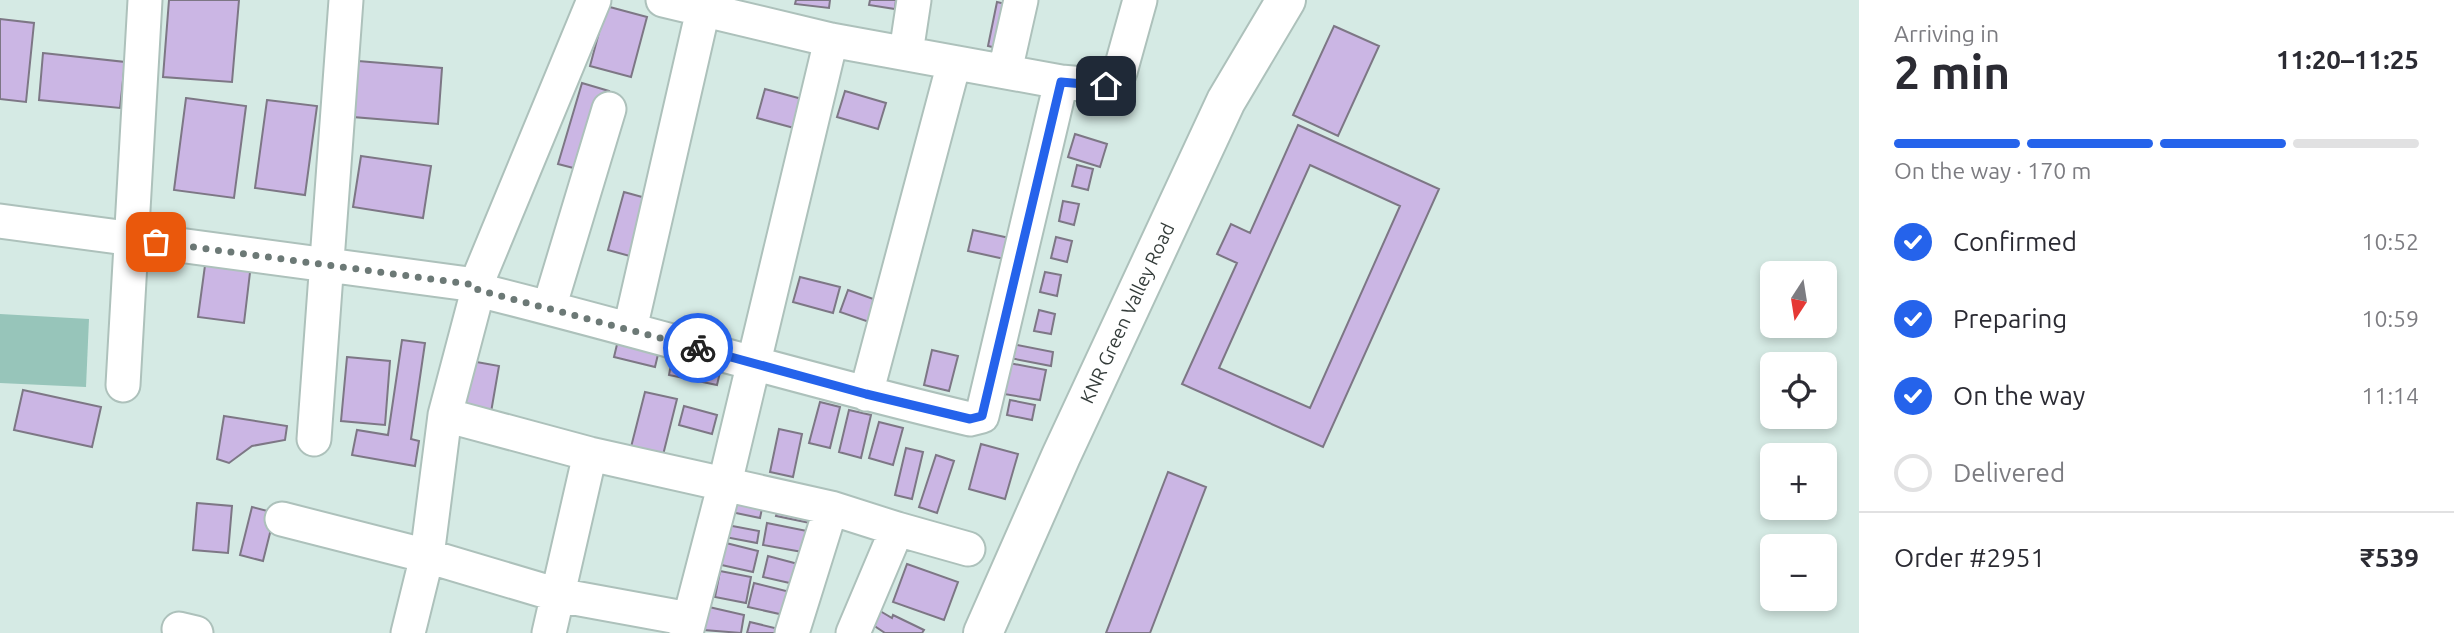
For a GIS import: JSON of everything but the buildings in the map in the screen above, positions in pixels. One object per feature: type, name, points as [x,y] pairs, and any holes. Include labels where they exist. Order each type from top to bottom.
[{"type":"street","points":[[123,385],[145,0]]},
{"type":"street","points":[[314,439],[346,0]]},
{"type":"street","points":[[408,633],[427,556],[445,415],[477,288],[594,0]]},
{"type":"street","points":[[663,0],[831,40],[1061,82],[1106,86],[1120,72],[1140,0]]},
{"type":"street","points":[[906,53],[914,0]]},
{"type":"street","points":[[1006,71],[1021,0]]},
{"type":"street","name":"KNR Green Valley Road","points":[[984,633],[1061,456],[1226,101],[1286,0]]},
{"type":"street","points":[[630,329],[703,10]]},
{"type":"street","points":[[282,519],[427,556],[558,595],[687,626],[725,483],[831,40]]},
{"type":"street","points":[[866,394],[954,63]]},
{"type":"street","points":[[0,221],[477,288],[866,394],[970,419],[982,416],[1061,82]]},
{"type":"street","points":[[549,308],[609,109]]},
{"type":"street","points":[[445,415],[590,454],[831,508],[968,549]]},
{"type":"street","points":[[549,633],[590,454]]},
{"type":"street","points":[[792,633],[831,508]]},
{"type":"street","points":[[853,633],[897,529]]},
{"type":"green space","points":[[0,314],[89,319],[86,387],[0,383]]},
{"type":"way so far","points":[[156,242],[476,285],[478,290],[698,348]]},
{"type":"route","points":[[698,348],[970,419],[982,416],[1061,82],[1106,86]]}]
